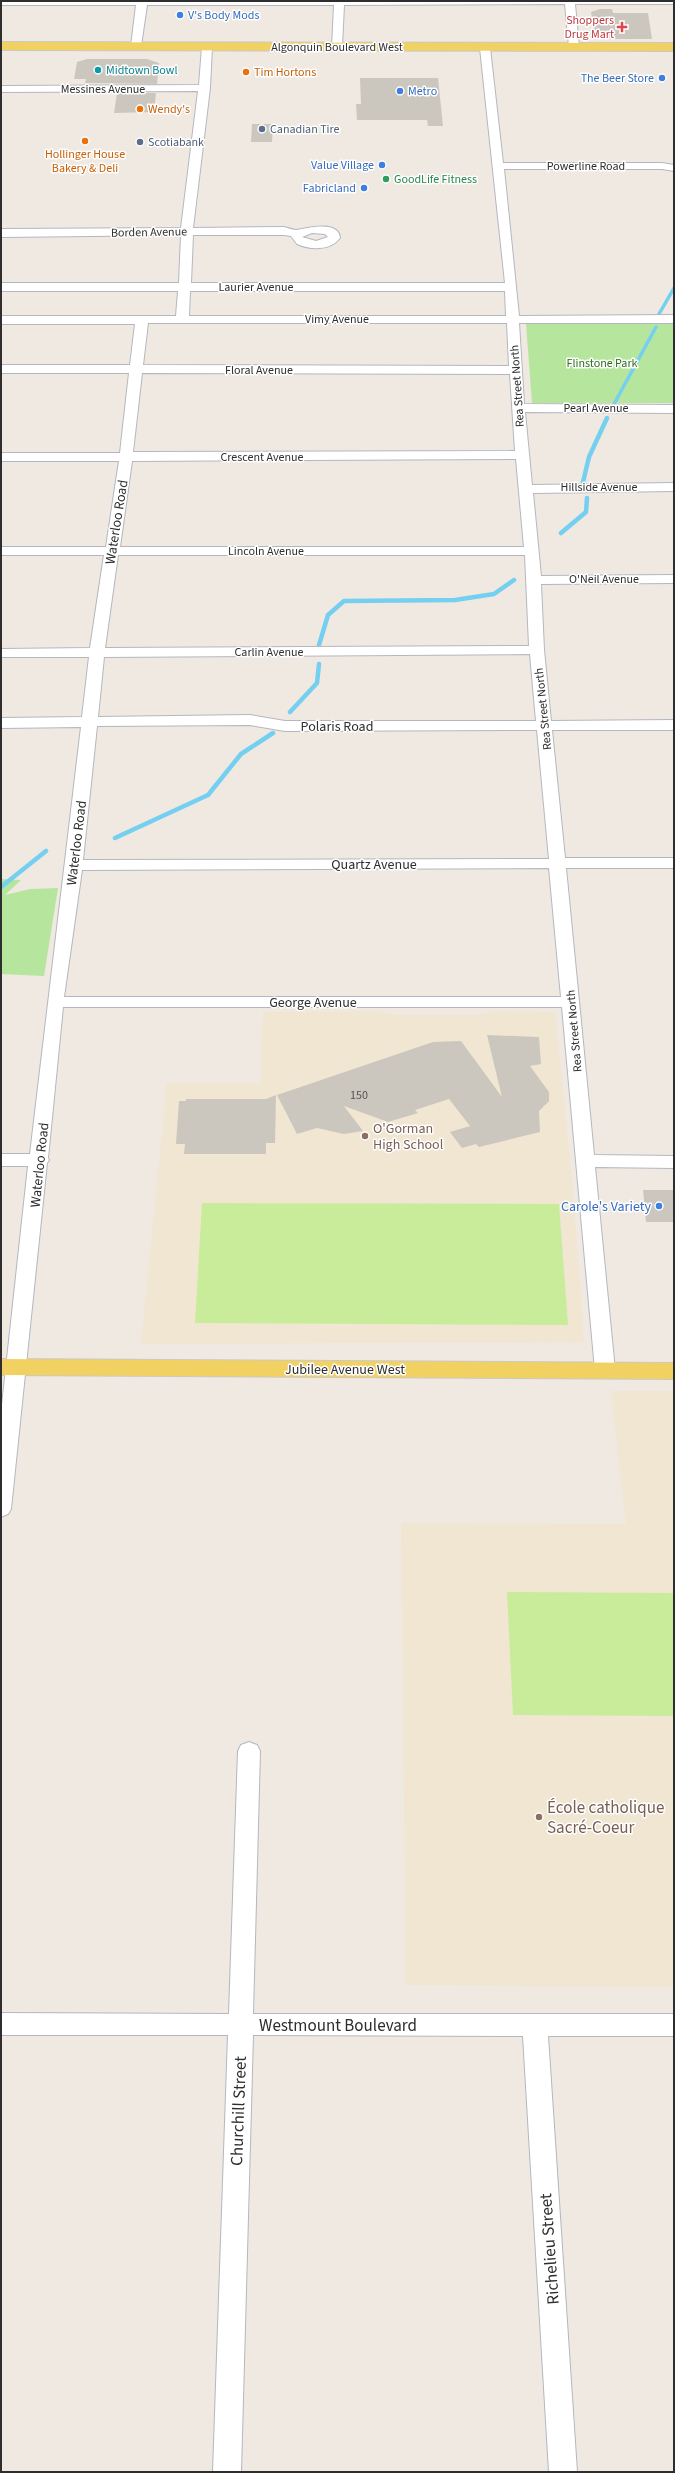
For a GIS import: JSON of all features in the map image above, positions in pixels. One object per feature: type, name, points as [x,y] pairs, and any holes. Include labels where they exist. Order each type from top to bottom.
[{"type":"main road","name":"Algonquin Boulevard West","points":[[1,46],[484,48],[674,47]]},
{"type":"main road","name":"Jubilee Avenue West","points":[[9,1367],[674,1371]]},
{"type":"street","points":[[136,46],[142,1]]},
{"type":"street","points":[[570,1],[574,47]]},
{"type":"street","points":[[1,2],[674,1]]},
{"type":"street","points":[[338,47],[339,2]]},
{"type":"street","points":[[182,319],[186,287],[187,231],[205,88],[207,46]]},
{"type":"street","name":"Rea Street North","points":[[484,48],[511,287],[524,489],[534,580],[537,650],[559,864],[605,1370]]},
{"type":"street","name":"Messines Avenue","points":[[1,90],[205,88]]},
{"type":"street","name":"Powerline Road","points":[[498,166],[662,166],[674,168]]},
{"type":"street","name":"Powerline Road","points":[[616,178],[674,176]]},
{"type":"street","points":[[499,178],[514,178]]},
{"type":"street","name":"Borden Avenue","points":[[1,233],[284,231],[298,234]]},
{"type":"street","name":"Laurier Avenue","points":[[1,287],[511,287]]},
{"type":"street","name":"Vimy Avenue","points":[[1,320],[674,319]]},
{"type":"street","name":"Waterloo Road","points":[[1,1509],[9,1367],[40,1160],[55,1002],[74,865],[97,652],[126,457],[142,320]]},
{"type":"street","name":"Floral Avenue","points":[[1,370],[516,370]]},
{"type":"street","name":"Pearl Avenue","points":[[518,408],[674,409]]},
{"type":"street","name":"Crescent Avenue","points":[[1,457],[523,455]]},
{"type":"street","name":"Hillside Avenue","points":[[524,489],[674,487]]},
{"type":"street","name":"Lincoln Avenue","points":[[1,551],[531,551]]},
{"type":"street","name":"O'Neil Avenue","points":[[534,580],[674,579]]},
{"type":"street","name":"Carlin Avenue","points":[[1,653],[537,650]]},
{"type":"street","name":"Polaris Road","points":[[1,723],[250,720],[285,726],[674,725]]},
{"type":"street","name":"Quartz Avenue","points":[[74,865],[674,863]]},
{"type":"street","name":"George Avenue","points":[[55,1002],[571,1002]]},
{"type":"street","points":[[1,1160],[40,1160]]},
{"type":"street","points":[[586,1161],[674,1162]]},
{"type":"street","name":"Churchill Street","points":[[227,2472],[249,1751]]},
{"type":"street","name":"Westmount Boulevard","points":[[1,2024],[674,2025]]},
{"type":"street","name":"Richelieu Street","points":[[535,2025],[563,2472]]},
{"type":"shaded area","name":"O'Gorman High School","points":[[379,1011],[393,1015],[480,1015],[493,1011],[555,1012],[573,1190],[584,1342],[141,1344],[167,1083],[261,1083],[263,1012]]},
{"type":"shaded area","name":"École catholique Sacré-Coeur","points":[[611,1391],[674,1391],[674,1987],[406,1985],[401,1523],[626,1524]]},
{"type":"green space","name":"Flinstone Park","points":[[674,323],[674,403],[532,403],[526,324]]},
{"type":"green space","points":[[1,879],[21,880],[5,895],[30,889],[58,888],[44,976],[1,974]]},
{"type":"green space","points":[[202,1203],[559,1204],[568,1325],[195,1323]]},
{"type":"green space","points":[[507,1592],[674,1593],[674,1716],[513,1715]]},
{"type":"building","name":"Shoppers Drug Mart","points":[[600,9],[612,9],[613,13],[648,13],[652,39],[616,39],[595,36],[591,12]]},
{"type":"building","points":[[87,59],[147,59],[159,63],[157,84],[85,83],[86,79],[74,79],[77,62]]},
{"type":"building","name":"Metro","points":[[360,78],[438,78],[443,126],[428,126],[427,120],[357,120],[356,104],[361,104]]},
{"type":"building","points":[[117,93],[156,93],[154,112],[114,113]]},
{"type":"building","name":"Canadian Tire","points":[[252,124],[273,124],[272,142],[251,142]]},
{"type":"building","name":"O'Gorman High School","points":[[487,1035],[539,1037],[541,1064],[530,1066],[549,1092],[549,1101],[539,1111],[540,1132],[479,1147],[476,1144],[462,1148],[450,1132],[470,1126],[449,1099],[415,1110],[418,1113],[388,1122],[344,1106],[363,1131],[344,1134],[317,1128],[297,1134],[277,1095],[433,1042],[461,1041],[502,1097]]},
{"type":"building","points":[[276,1095],[275,1143],[266,1143],[266,1154],[184,1154],[185,1144],[176,1144],[179,1101],[186,1101],[186,1099],[266,1099]]},
{"type":"building","name":"Carole's Variety","points":[[643,1190],[674,1190],[674,1222],[646,1222]]},
{"type":"waterway","points":[[659,314],[674,288]]},
{"type":"waterway","points":[[614,404],[656,327]]},
{"type":"waterway","points":[[583,482],[589,457],[607,418]]},
{"type":"waterway","points":[[561,533],[586,512],[587,498]]},
{"type":"waterway","points":[[319,645],[328,615],[344,601],[455,600],[494,594],[514,580]]},
{"type":"waterway","points":[[290,712],[317,683],[319,664]]},
{"type":"waterway","points":[[115,838],[208,795],[241,754],[273,733]]},
{"type":"waterway","points":[[1,887],[46,851]]},
{"type":"place","name":"V's Body Mods","points":[[180,15]]},
{"type":"place","name":"Shoppers Drug Mart","points":[[622,27]]},
{"type":"place","name":"Midtown Bowl","points":[[98,70]]},
{"type":"place","name":"Tim Hortons","points":[[246,72]]},
{"type":"place","name":"The Beer Store","points":[[662,78]]},
{"type":"place","name":"Metro","points":[[400,91]]},
{"type":"place","name":"Wendy's","points":[[140,109]]},
{"type":"place","name":"Canadian Tire","points":[[262,129]]},
{"type":"place","name":"Hollinger House Bakery & Deli","points":[[85,141]]},
{"type":"place","name":"Scotiabank","points":[[140,142]]},
{"type":"place","name":"Value Village","points":[[382,165]]},
{"type":"place","name":"GoodLife Fitness","points":[[386,179]]},
{"type":"place","name":"Fabricland","points":[[364,188]]},
{"type":"place","name":"O'Gorman High School","points":[[365,1136]]},
{"type":"place","name":"Carole's Variety","points":[[659,1206]]},
{"type":"place","name":"École catholique Sacré-Coeur","points":[[539,1817]]}]
